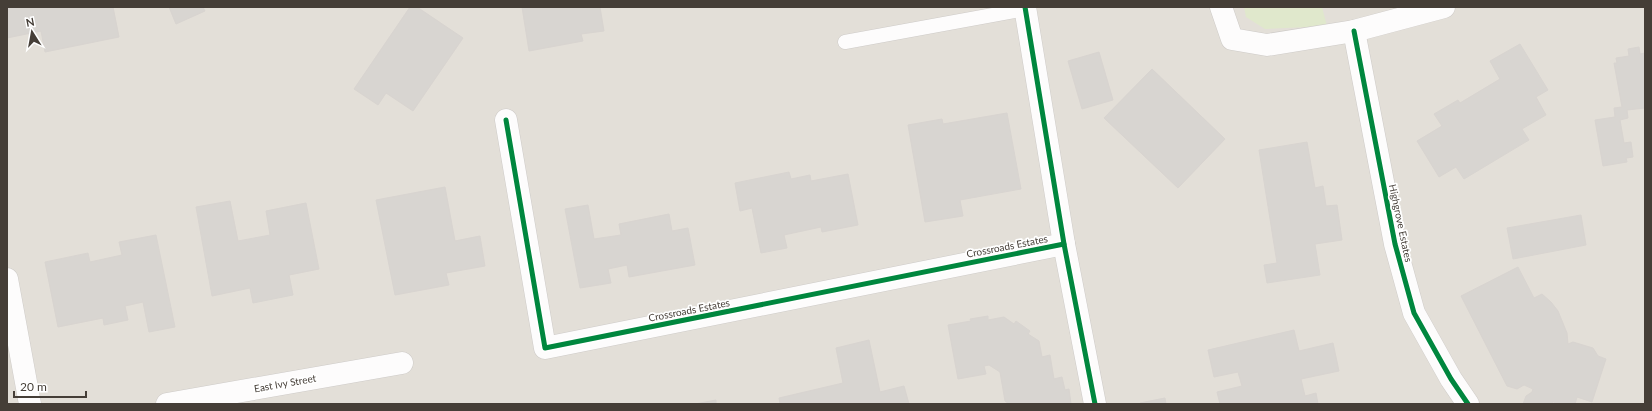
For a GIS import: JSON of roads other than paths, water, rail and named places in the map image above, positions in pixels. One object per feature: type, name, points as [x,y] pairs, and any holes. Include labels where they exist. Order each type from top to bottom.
[{"type":"street","points":[[1221,7],[1232,38],[1267,45],[1354,31],[1444,7]]},
{"type":"street","name":"Crossroads Estates","points":[[1026,8],[1064,244],[1095,404]]},
{"type":"street","name":"Highgrove Estates","points":[[1354,31],[1395,244],[1414,313],[1451,379],[1468,404]]},
{"type":"street","name":"Crossroads Estates","points":[[506,120],[545,348],[1064,244]]},
{"type":"street","points":[[7,279],[30,404]]},
{"type":"street","name":"East Ivy Street","points":[[167,404],[402,363]]},
{"type":"lane","points":[[845,42],[1026,8]]}]
